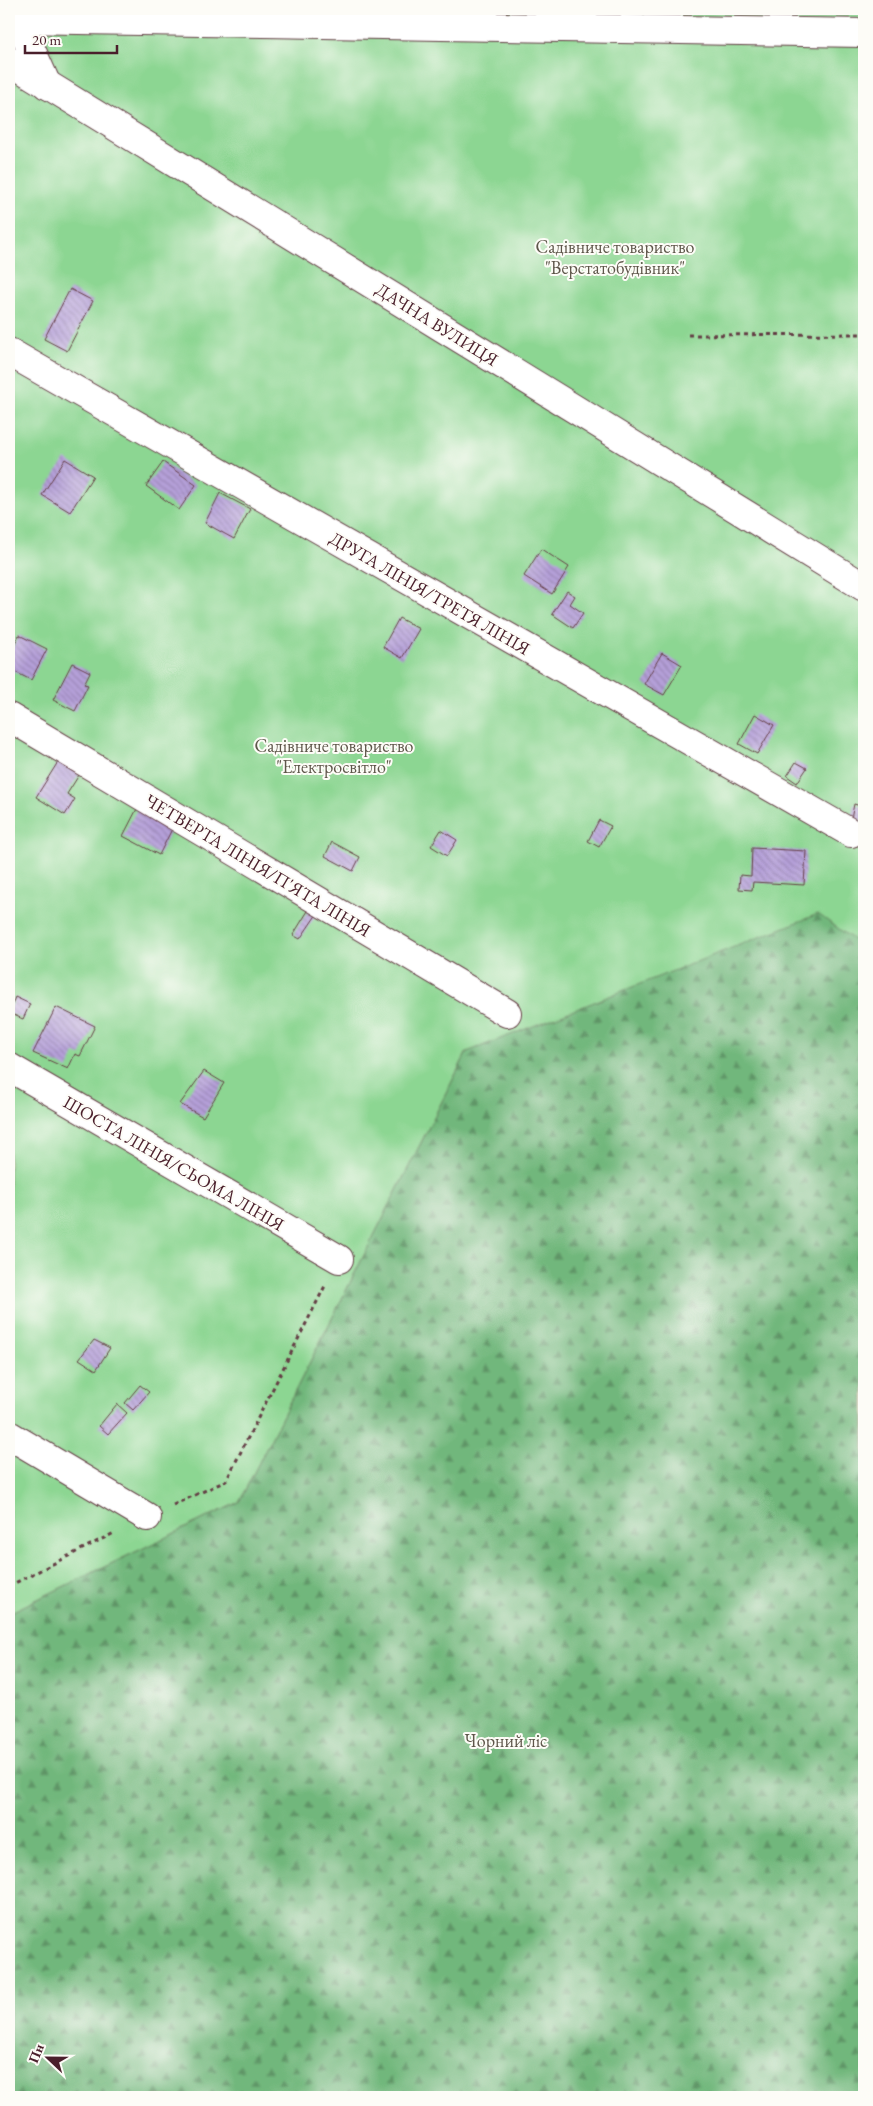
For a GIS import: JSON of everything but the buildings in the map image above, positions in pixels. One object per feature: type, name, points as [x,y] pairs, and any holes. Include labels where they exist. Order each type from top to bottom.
[{"type":"street","points":[[47,85],[15,14],[864,33]]},
{"type":"street","name":"ДАЧНА ВУЛИЦЯ","points":[[9,61],[864,587]]},
{"type":"street","name":"ДРУГА ЛІНІЯ/ТРЕТЯ ЛІНІЯ","points":[[9,352],[851,833]]},
{"type":"street","name":"ЧЕТВЕРТА ЛІНІЯ/П'ЯТА ЛІНІЯ","points":[[9,717],[507,1013]]},
{"type":"street","name":"ШОСТА ЛІНІЯ/СЬОМА ЛІНІЯ","points":[[9,1067],[339,1259]]},
{"type":"street","points":[[9,1435],[147,1517]]},
{"type":"path","points":[[688,335],[864,334]]},
{"type":"path","points":[[9,1586],[147,1517],[226,1481],[339,1259]]},
{"type":"green space","name":"Садівниче товариство \"Електросвітло\"","points":[[9,9],[864,9],[864,952],[467,1052],[239,1502],[9,1613]]},
{"type":"green space","name":"Чорний ліс","points":[[818,914],[864,947],[864,2097],[9,2097],[9,1613],[239,1502],[467,1052]]},
{"type":"park label","name":"Садівниче товариство \"Верстатобудівник\"","points":[[615,256]]}]
